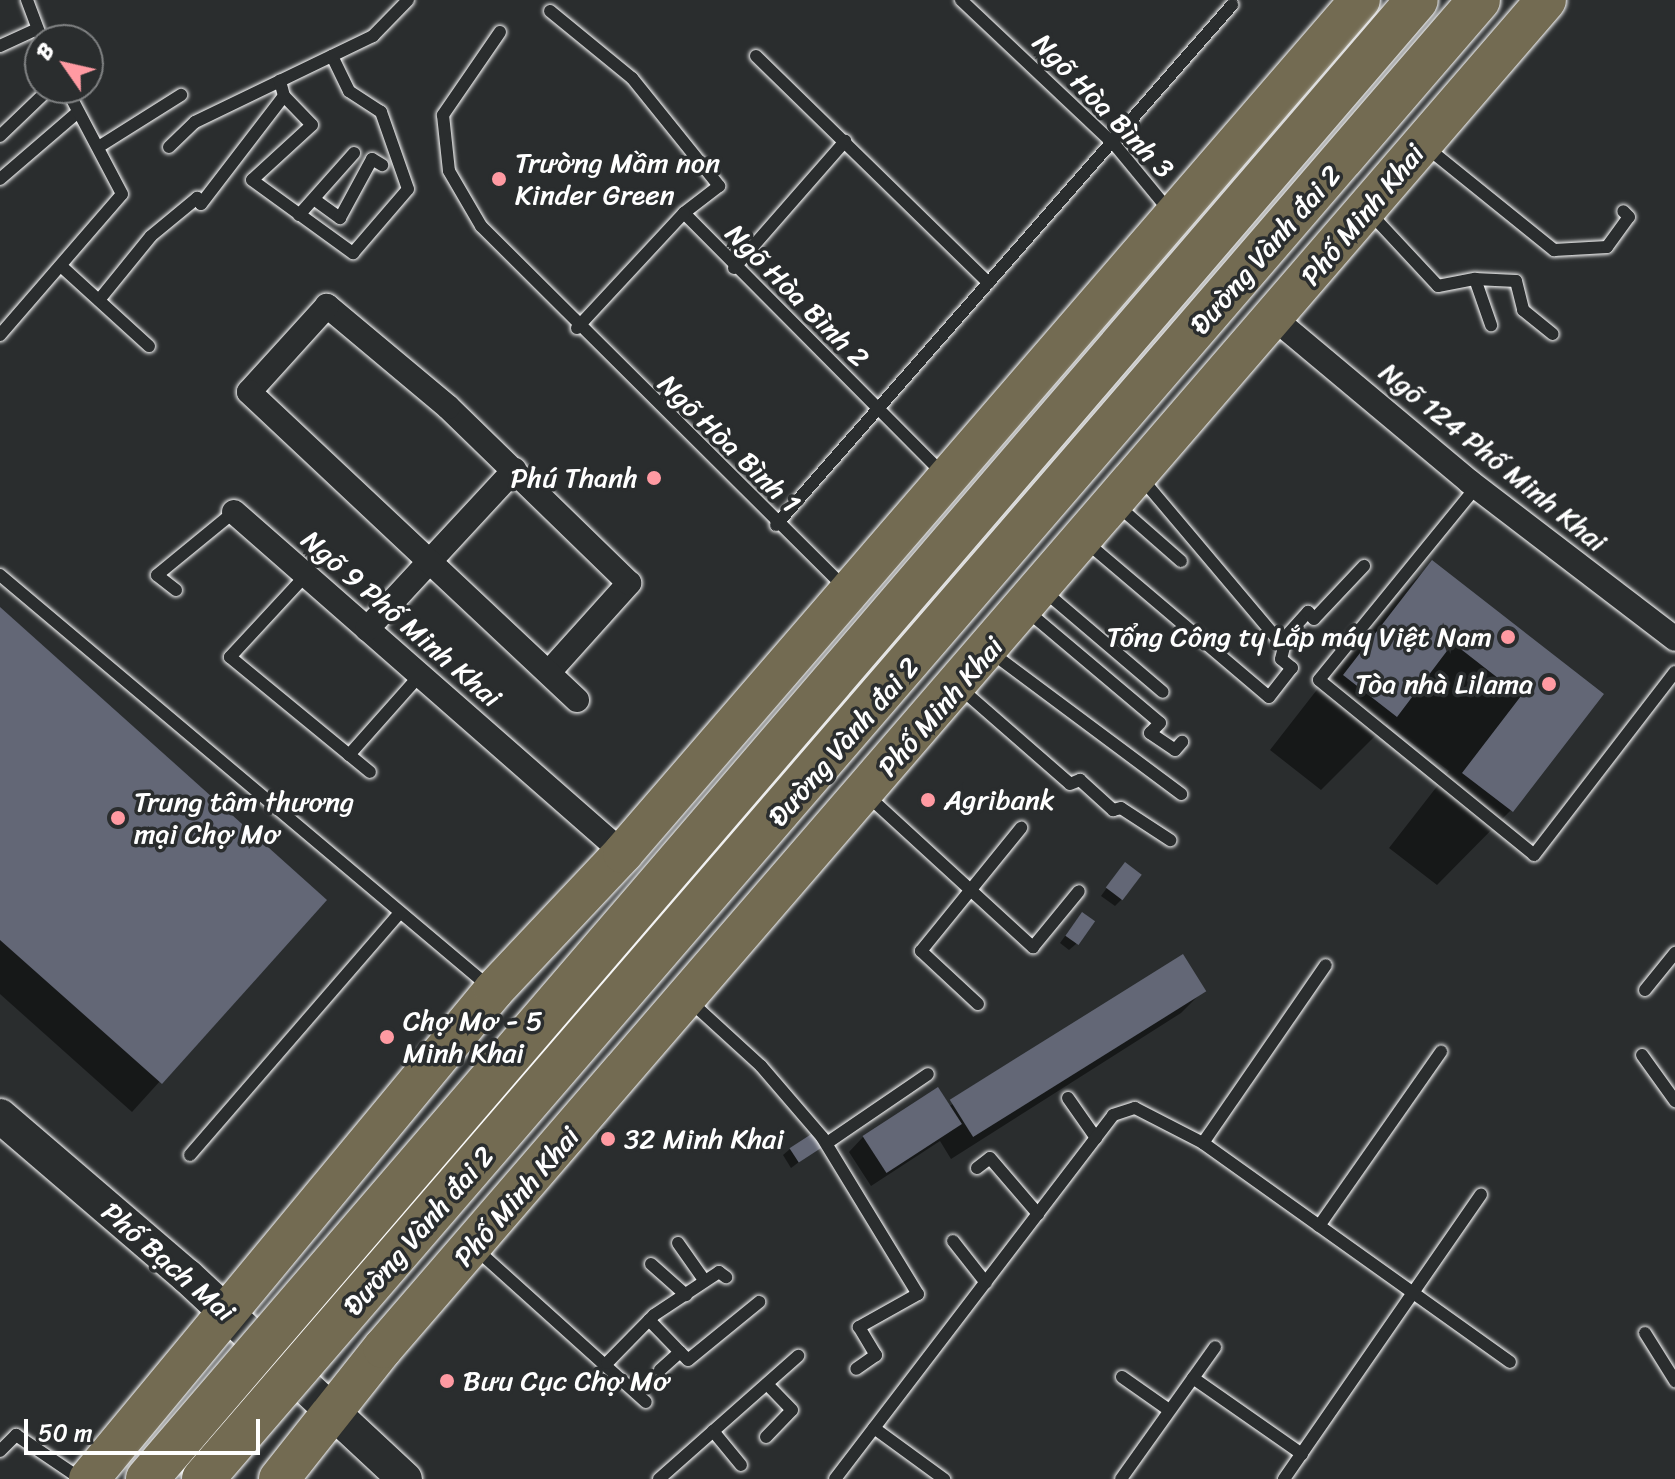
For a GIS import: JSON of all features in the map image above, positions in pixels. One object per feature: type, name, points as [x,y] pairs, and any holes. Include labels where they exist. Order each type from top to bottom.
[{"type":"highway","name":"Đường Vành đai 2","points":[[147,1479],[1417,0]]},
{"type":"highway","name":"Đường Vành đai 2","points":[[203,1479],[1479,0]]},
{"type":"main road","points":[[89,1479],[225,1310],[494,990],[623,853],[1360,0]]},
{"type":"main road","name":"Phố Minh Khai","points":[[279,1479],[333,1411],[1085,541],[1546,0]]},
{"type":"main road","name":"Phố Bạch Mai","points":[[0,1116],[225,1310],[405,1479]]},
{"type":"street","points":[[549,672],[629,583],[514,470],[327,306],[249,392],[427,564],[577,700]]},
{"type":"street","name":"Ngõ 124 Phố Minh Khai","points":[[1275,319],[1477,486],[1675,639]]},
{"type":"street","points":[[367,629],[514,470]]},
{"type":"street","name":"Ngõ 9 Phố Minh Khai","points":[[234,512],[623,853]]},
{"type":"lane","points":[[27,0],[36,24]]},
{"type":"lane","points":[[169,147],[195,122],[373,36],[408,0]]},
{"type":"lane","name":"Ngõ Hòa Bình 3","points":[[961,0],[1115,145],[1173,215]]},
{"type":"lane","points":[[776,525],[876,409],[1115,145],[1232,5]]},
{"type":"lane","name":"Ngõ Hòa Bình 2","points":[[550,11],[632,78],[719,186],[684,213],[734,268],[947,478]]},
{"type":"lane","name":"Ngõ Hòa Bình 1","points":[[500,32],[443,115],[449,171],[481,226],[577,328],[776,525],[849,592]]},
{"type":"lane","points":[[0,46],[24,39]]},
{"type":"lane","points":[[280,81],[284,96],[312,125],[252,180],[353,253],[408,189],[381,112],[349,91],[332,56]]},
{"type":"lane","points":[[756,56],[989,283]]},
{"type":"lane","points":[[100,146],[181,95]]},
{"type":"lane","points":[[99,300],[151,236],[197,198],[201,204],[284,96]]},
{"type":"lane","points":[[0,136],[33,104]]},
{"type":"lane","points":[[0,335],[122,194],[100,146],[74,104]]},
{"type":"lane","points":[[0,179],[78,112]]},
{"type":"lane","points":[[734,268],[845,141]]},
{"type":"lane","points":[[1423,144],[1554,250],[1607,247],[1629,217],[1623,211]]},
{"type":"lane","points":[[299,215],[354,153]]},
{"type":"lane","points":[[315,200],[340,218],[372,159],[382,165]]},
{"type":"lane","points":[[1367,210],[1438,286],[1475,279],[1516,281],[1523,310],[1553,334]]},
{"type":"lane","points":[[577,328],[684,213]]},
{"type":"lane","points":[[61,266],[149,346]]},
{"type":"lane","points":[[1475,279],[1491,325]]},
{"type":"lane","points":[[1477,486],[1319,680],[1534,855],[1675,672]]},
{"type":"lane","points":[[1128,490],[1181,561]]},
{"type":"lane","points":[[1085,541],[1269,697],[1292,668],[1281,659],[1280,643],[1128,490]]},
{"type":"lane","name":"Ngõ 9 Phố Minh Khai","points":[[176,590],[157,575],[234,512]]},
{"type":"lane","points":[[1280,643],[1308,612],[1314,619],[1364,566]]},
{"type":"lane","points":[[0,575],[399,914],[494,990]]},
{"type":"lane","points":[[306,575],[230,657],[370,772]]},
{"type":"lane","points":[[1034,600],[1163,692]]},
{"type":"lane","points":[[1034,600],[1160,723],[1150,733],[1175,750],[1182,742]]},
{"type":"lane","points":[[989,651],[1181,794]]},
{"type":"lane","points":[[349,755],[420,675]]},
{"type":"lane","points":[[959,687],[1070,784],[1080,780],[1113,810],[1121,808],[1170,840]]},
{"type":"lane","points":[[865,794],[1033,947],[1079,891]]},
{"type":"lane","points":[[978,1004],[921,951],[1021,828]]},
{"type":"lane","points":[[190,1155],[399,914]]},
{"type":"lane","points":[[1645,990],[1675,953]]},
{"type":"lane","points":[[1203,1143],[1326,965]]},
{"type":"lane","points":[[688,999],[761,1066],[827,1143],[918,1294],[859,1327],[876,1355],[856,1369]]},
{"type":"lane","points":[[1319,1226],[1441,1052]]},
{"type":"lane","points":[[1642,1055],[1674,1095]]},
{"type":"lane","points":[[827,1143],[928,1074]]},
{"type":"lane","points":[[1068,1098],[1096,1138]]},
{"type":"lane","points":[[835,1479],[1113,1115],[1135,1108],[1203,1143],[1510,1362]]},
{"type":"lane","points":[[977,1168],[990,1158],[1038,1214]]},
{"type":"lane","points":[[1284,1479],[1481,1194]]},
{"type":"lane","points":[[953,1241],[986,1283]]},
{"type":"lane","points":[[678,1243],[704,1280]]},
{"type":"lane","points":[[474,1248],[607,1363],[646,1402]]},
{"type":"lane","points":[[651,1264],[686,1295]]},
{"type":"lane","points":[[607,1363],[649,1320],[704,1280],[719,1272],[726,1277]]},
{"type":"lane","points":[[649,1320],[688,1360],[759,1302]]},
{"type":"lane","points":[[1645,1333],[1675,1381]]},
{"type":"lane","points":[[1121,1479],[1215,1347]]},
{"type":"lane","points":[[660,1370],[680,1352]]},
{"type":"lane","points":[[659,1479],[798,1356]]},
{"type":"lane","points":[[1122,1377],[1169,1410]]},
{"type":"lane","points":[[1193,1378],[1302,1454]]},
{"type":"lane","points":[[766,1437],[792,1410],[767,1384]]},
{"type":"lane","points":[[874,1428],[944,1479]]},
{"type":"lane","points":[[713,1431],[741,1465]]},
{"type":"lane","points":[[0,1451],[16,1435],[81,1479]]},
{"type":"building","name":"Tòa nhà Lilama","points":[[1432,560],[1604,694],[1513,812],[1462,773],[1521,696],[1453,643],[1397,717],[1343,675]]},
{"type":"building","name":"Trung tâm thương mại Chợ Mơ","points":[[0,607],[327,900],[162,1084],[0,940]]},
{"type":"building","points":[[1125,862],[1142,875],[1123,900],[1106,888]]},
{"type":"building","points":[[1082,912],[1095,921],[1078,945],[1065,936]]},
{"type":"building","points":[[1183,954],[1206,991],[973,1137],[950,1100]]},
{"type":"building","points":[[938,1087],[962,1124],[886,1173],[863,1136]]},
{"type":"building","points":[[813,1133],[822,1147],[799,1163],[790,1148]]},
{"type":"place","name":"Trường Mầm non Kinder Green","points":[[499,179]]},
{"type":"place","name":"Phú Thanh","points":[[654,478]]},
{"type":"place","name":"Tổng Công ty Lắp máy Việt Nam","points":[[1508,637]]},
{"type":"place","name":"Tòa nhà Lilama","points":[[1549,684]]},
{"type":"place","name":"Agribank","points":[[928,800]]},
{"type":"place","name":"Trung tâm thương mại Chợ Mơ","points":[[118,818]]},
{"type":"place","name":"Chợ Mơ - 5 Minh Khai","points":[[387,1037]]},
{"type":"place","name":"32 Minh Khai","points":[[608,1139]]},
{"type":"place","name":"Bưu Cục Chợ Mơ","points":[[447,1381]]}]
